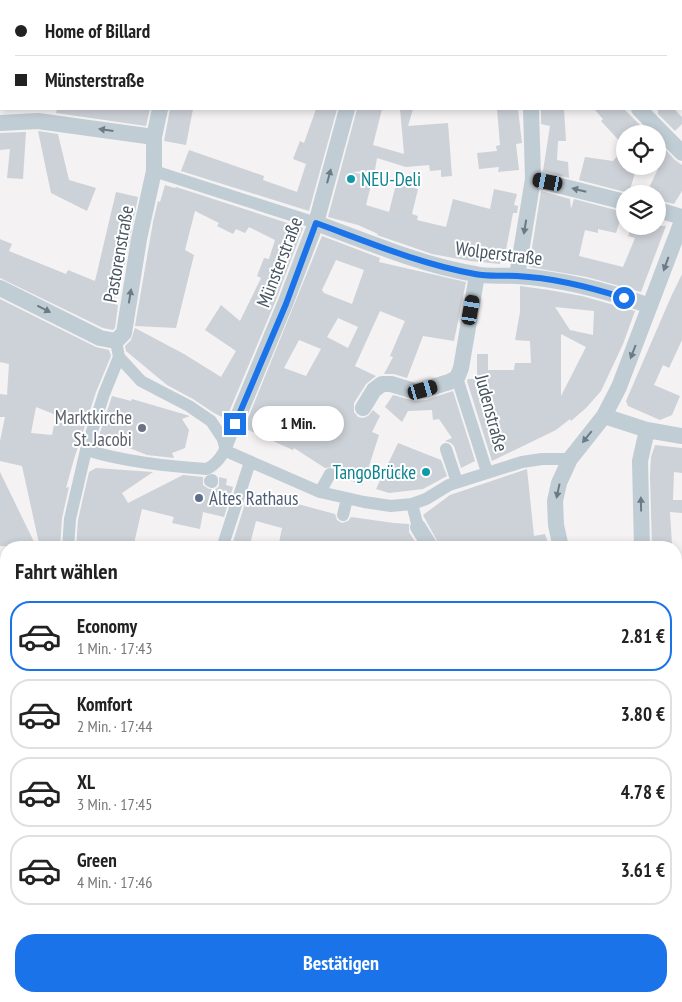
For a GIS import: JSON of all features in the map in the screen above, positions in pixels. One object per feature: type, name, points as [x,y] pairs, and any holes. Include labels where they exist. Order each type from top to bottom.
[{"type":"street","name":"Pastorenstraße","points":[[116,341],[124,333],[139,239],[154,171],[154,137],[160,110]]},
{"type":"street","name":"Münsterstraße","points":[[235,424],[286,304],[316,223],[348,110]]},
{"type":"street","points":[[517,276],[533,179],[531,110]]},
{"type":"street","points":[[640,110],[682,154]]},
{"type":"street","points":[[0,123],[38,121],[154,137]]},
{"type":"street","points":[[154,171],[316,223]]},
{"type":"street","points":[[533,179],[616,200]]},
{"type":"street","points":[[666,212],[682,217]]},
{"type":"street","points":[[559,541],[556,525],[556,501],[559,482],[570,460],[604,416],[619,387],[682,221]]},
{"type":"street","name":"Wolperstraße","points":[[316,223],[421,261],[477,274],[517,276],[556,281],[599,290],[650,306]]},
{"type":"street","name":"Judenstraße","points":[[477,274],[461,368],[457,378],[488,472]]},
{"type":"street","points":[[0,288],[100,338],[116,341],[119,357],[141,381],[212,421],[223,439],[226,450],[320,492],[346,499],[391,506],[412,504],[426,500],[457,482],[522,462],[542,459],[570,460]]},
{"type":"street","points":[[68,541],[70,519],[86,450],[104,394],[119,357]]},
{"type":"street","points":[[363,408],[374,390],[382,384],[391,384],[414,391],[449,382],[457,378]]},
{"type":"street","points":[[604,416],[647,430],[682,436]]},
{"type":"street","points":[[86,450],[111,457],[211,477],[213,466],[226,450],[235,424]]},
{"type":"street","points":[[642,541],[640,461],[647,430]]},
{"type":"street","points":[[446,449],[457,482]]},
{"type":"street","points":[[224,541],[250,462]]},
{"type":"street","points":[[320,492],[330,474]]},
{"type":"street","points":[[343,516],[346,499]]},
{"type":"street","points":[[412,504],[418,527],[426,541]]},
{"type":"building","points":[[57,110],[150,110],[146,126],[56,113]]},
{"type":"building","points":[[170,110],[193,110],[186,145],[164,141]]},
{"type":"building","points":[[316,110],[337,110],[309,211],[181,171],[189,150],[264,176],[263,180],[297,192],[306,164],[293,159],[300,141],[304,143]]},
{"type":"building","points":[[357,110],[382,110],[373,145],[404,154],[400,110],[413,110],[408,126],[448,123],[452,176],[441,177],[441,170],[430,171],[429,165],[406,167],[377,158],[375,170],[352,172],[373,177],[366,205],[389,212],[396,184],[418,189],[412,214],[418,216],[417,220],[446,227],[453,199],[490,209],[494,189],[517,194],[514,205],[518,206],[517,213],[513,213],[505,255],[501,254],[500,264],[432,254],[377,235],[358,225],[328,217]]},
{"type":"building","points":[[497,110],[518,110],[522,143],[516,144],[519,170],[498,172],[499,167],[479,169],[477,153],[497,151],[496,146],[500,145]]},
{"type":"building","points":[[541,110],[564,110],[566,141],[558,141],[557,160],[568,162],[569,178],[543,171],[550,126],[541,124]]},
{"type":"building","points":[[595,110],[625,110],[640,125],[616,125],[616,137],[601,121],[603,119]]},
{"type":"building","points":[[658,110],[675,110],[682,117],[682,124],[675,131],[658,114]]},
{"type":"building","points":[[38,131],[58,134],[69,180],[96,188],[87,211],[51,193]]},
{"type":"building","points":[[26,132],[23,179],[7,178],[10,149],[0,150],[0,133]]},
{"type":"building","points":[[666,150],[682,165],[682,191],[674,204],[666,202],[666,185],[650,185],[655,175],[666,175]]},
{"type":"building","points":[[585,157],[613,161],[616,158],[616,175],[634,175],[631,185],[616,185],[616,190],[579,180]]},
{"type":"building","points":[[165,185],[303,228],[276,300],[226,419],[167,385],[126,351],[125,346],[131,340],[135,328],[184,354],[221,377],[236,351],[205,330],[221,305],[240,321],[261,278],[257,276],[264,258],[269,259],[275,240],[249,227],[245,233],[236,229],[233,234],[217,226],[219,223],[195,211],[185,250],[194,255],[176,328],[135,326],[153,222],[158,201],[160,202]]},
{"type":"building","points":[[541,191],[570,199],[571,209],[574,199],[616,210],[616,233],[598,229],[598,233],[585,230],[579,256],[623,267],[635,238],[628,235],[663,235],[641,292],[587,277],[529,267]]},
{"type":"building","points":[[116,192],[138,197],[125,264],[113,303],[118,305],[115,328],[113,330],[103,328],[0,278],[0,239],[12,244],[9,251],[66,274],[68,270],[95,281]]},
{"type":"building","points":[[322,236],[380,258],[379,262],[466,282],[454,341],[423,336],[407,378],[394,374],[384,374],[393,357],[390,356],[405,321],[380,311],[355,366],[376,376],[366,384],[354,403],[354,412],[358,417],[363,418],[368,416],[373,410],[380,416],[372,432],[379,435],[363,485],[338,476],[337,470],[333,467],[325,468],[294,448],[293,450],[244,428]],"holes":[[[336,260],[364,270],[352,304],[324,293],[322,290]],[[338,318],[358,327],[348,348],[327,337]],[[299,340],[321,349],[306,376],[284,368]]]},
{"type":"building","points":[[682,274],[682,340],[669,368],[663,365],[654,385],[680,396],[672,415],[660,420],[628,406],[626,401]]},
{"type":"building","points":[[520,286],[582,296],[635,311],[623,344],[601,391],[586,408],[571,421],[570,419],[556,430],[492,461],[467,381],[468,379],[477,379],[477,354],[488,354],[488,370],[514,370],[515,363],[531,363],[530,341],[515,340],[520,312]],"holes":[[[555,307],[594,311],[593,335],[570,330]],[[561,334],[586,347],[561,396]]]},
{"type":"building","points":[[0,299],[96,347],[109,350],[111,356],[96,392],[66,488],[69,487],[62,518],[60,541],[38,541],[22,466],[0,461],[0,441],[5,417],[0,417],[0,394],[7,395],[9,364],[0,362]],"holes":[[[36,407],[56,415],[52,435],[31,433]]]},
{"type":"building","points":[[453,391],[475,461],[461,468],[454,446],[445,441],[452,438],[439,419],[433,420],[432,410],[408,411],[402,422],[385,407],[393,395],[415,401],[426,400]]},
{"type":"building","name":"Marktkirche St. Jacobi","points":[[112,396],[131,401],[132,399],[190,416],[182,419],[189,430],[185,448],[172,453],[174,458],[147,455],[99,436]]},
{"type":"building","points":[[398,443],[441,460],[447,476],[423,489],[389,493],[376,489]]},
{"type":"building","points":[[655,445],[682,448],[682,473],[674,472],[673,500],[682,500],[682,513],[670,512],[672,541],[652,541],[651,457]]},
{"type":"building","points":[[96,468],[153,472],[122,493],[128,503],[183,475],[203,477],[203,485],[209,489],[216,489],[219,486],[219,477],[227,479],[226,485],[233,487],[224,517],[203,512],[200,529],[172,523],[174,517],[142,509],[135,541],[76,541],[78,520],[89,472]]},
{"type":"building","points":[[527,469],[534,536],[545,534],[548,541],[437,541],[423,515],[450,495]]},
{"type":"building","points":[[0,472],[34,541],[0,541]]},
{"type":"building","points":[[249,491],[335,514],[337,520],[342,523],[348,521],[351,517],[409,524],[409,532],[415,541],[279,541],[282,528],[256,521],[251,541],[233,541]]},
{"type":"place","name":"NEU-Deli","points":[[351,179]]},
{"type":"place","name":"Marktkirche St. Jacobi","points":[[142,428]]},
{"type":"place","name":"TangoBrücke","points":[[426,472]]},
{"type":"place","name":"Altes Rathaus","points":[[199,498]]},
{"type":"route","points":[[235,424],[286,304],[316,223],[421,261],[477,274],[517,276],[556,281],[599,290],[624,298]]}]
